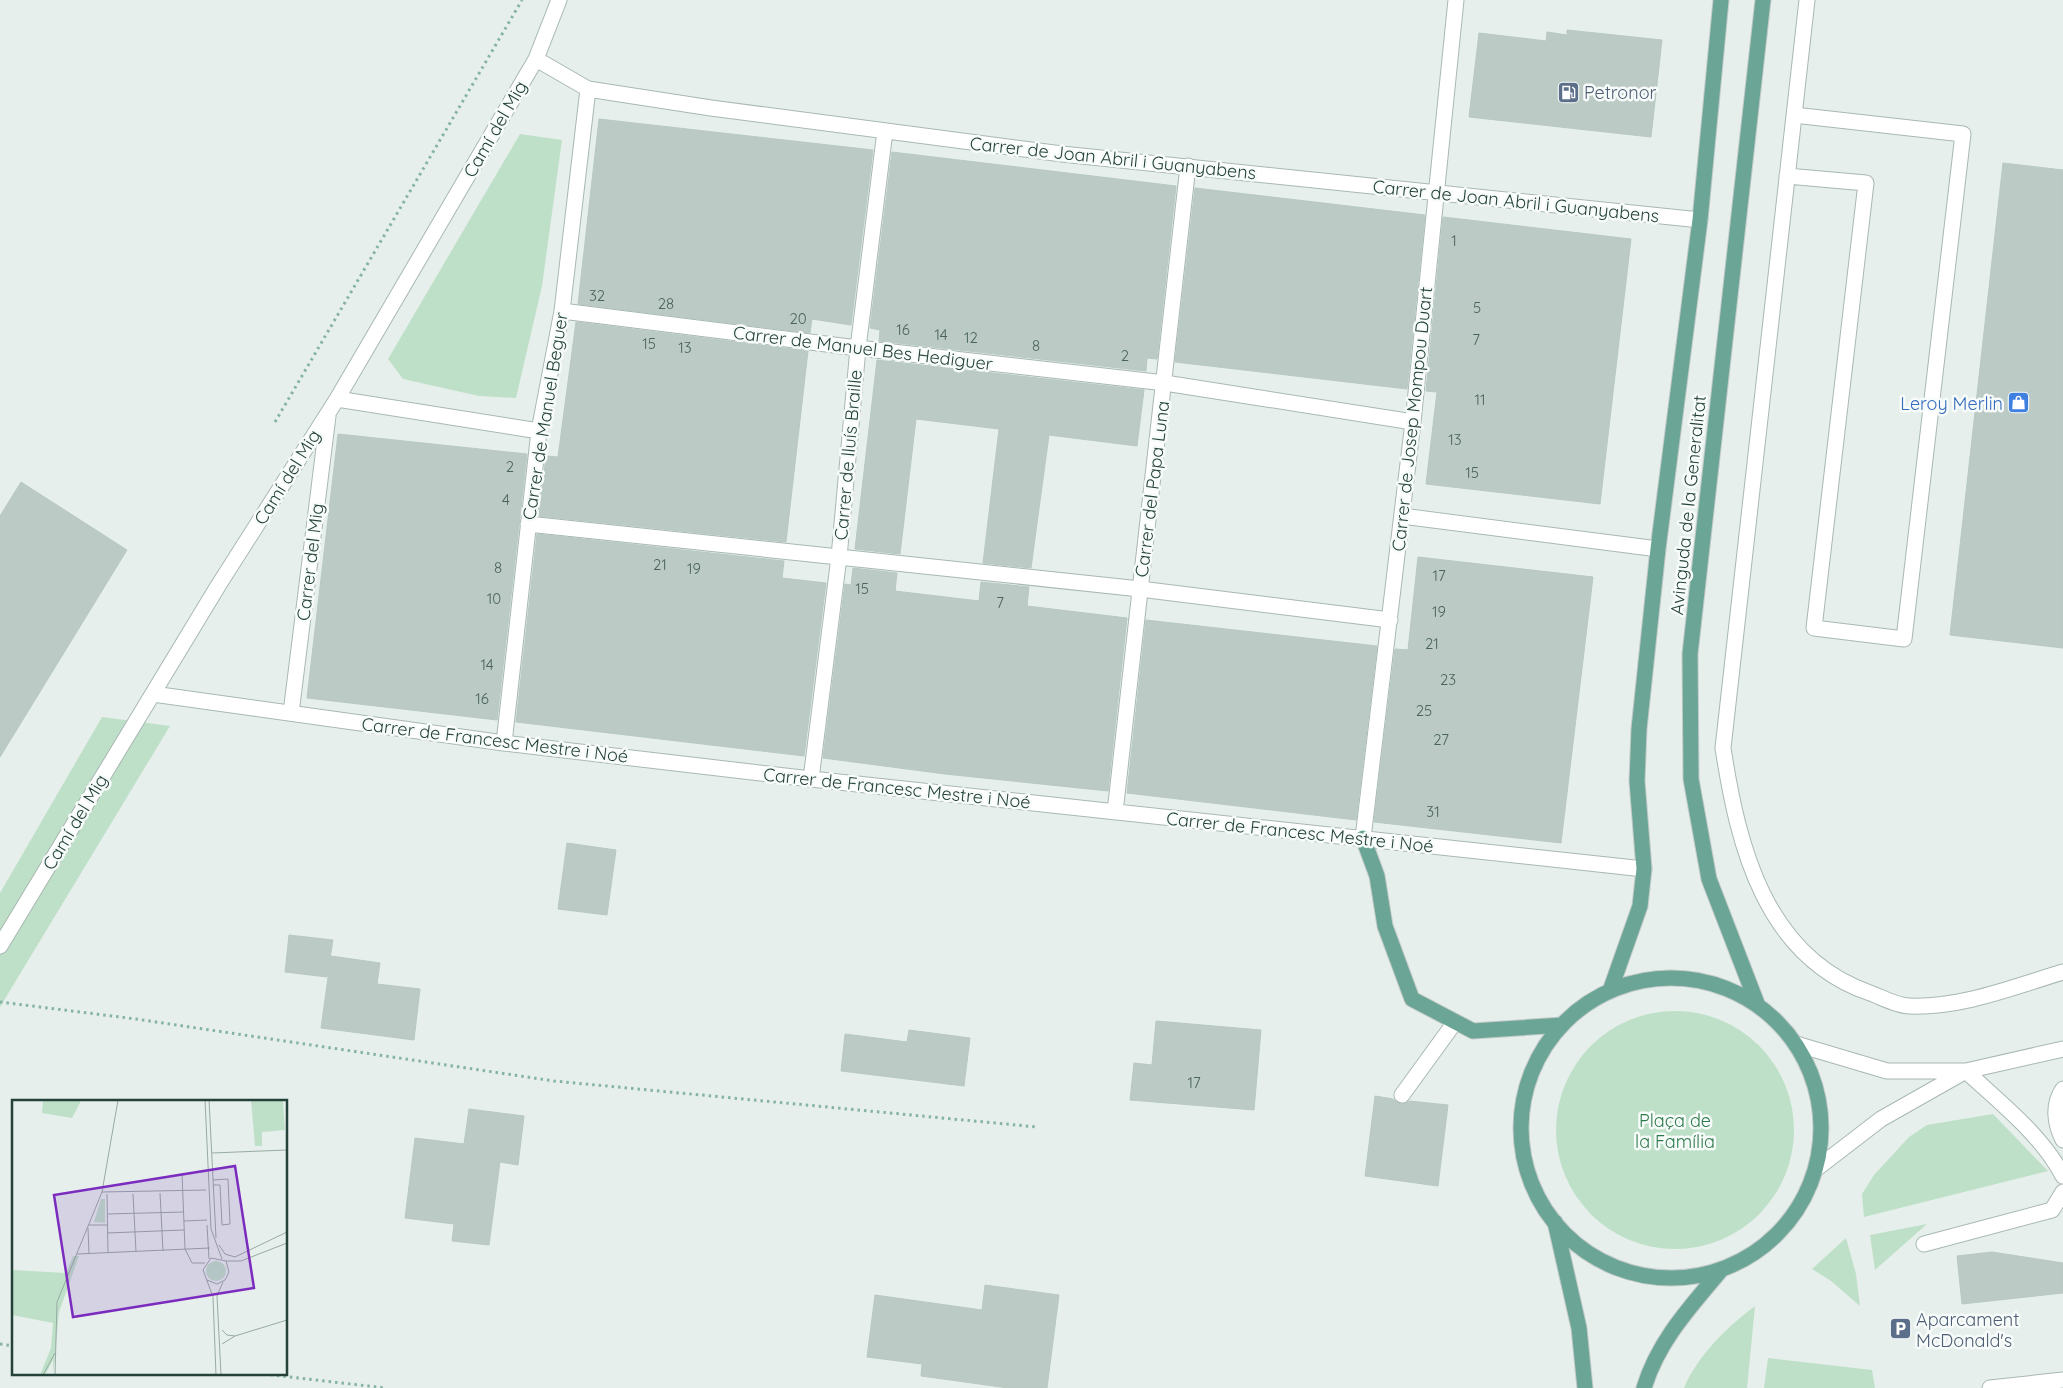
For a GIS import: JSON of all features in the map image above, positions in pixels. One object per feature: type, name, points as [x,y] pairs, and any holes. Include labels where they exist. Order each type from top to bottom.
[{"type":"main road","name":"Avinguda de la Generalitat","points":[[1610,990],[1640,906],[1644,869],[1637,763],[1658,549],[1700,220],[1721,0]]},
{"type":"main road","name":"Avinguda de la Generalitat","points":[[1758,1006],[1709,879],[1691,779],[1690,654],[1763,0]]},
{"type":"main road","points":[[1363,838],[1377,876],[1385,926],[1412,999],[1473,1031],[1562,1025]]},
{"type":"main road","points":[[1660,978],[1686,979],[1712,984],[1736,992],[1758,1006],[1772,1017],[1796,1044],[1815,1083],[1820,1104],[1821,1133],[1816,1169],[1800,1206],[1778,1232],[1758,1250],[1722,1269],[1676,1277],[1630,1272],[1588,1252],[1570,1238],[1554,1221],[1542,1204],[1526,1164],[1521,1122],[1529,1080],[1548,1042],[1576,1012],[1610,990],[1660,978]]},
{"type":"main road","points":[[1554,1221],[1579,1328],[1585,1388]]},
{"type":"main road","points":[[1644,1388],[1649,1372],[1670,1334],[1722,1269]]},
{"type":"street","name":"Camí del Mig","points":[[0,946],[153,694],[333,406],[536,59],[559,0]]},
{"type":"street","name":"Carrer de Josep Mompou Duart","points":[[1363,838],[1413,422],[1456,0]]},
{"type":"street","points":[[1807,0],[1723,748],[1732,805],[1746,856],[1768,906],[1804,955],[1852,987],[1907,1006],[1967,1002],[2063,972]]},
{"type":"street","name":"Carrer de Joan Abril i Guanyabens","points":[[536,59],[588,89],[886,131],[1062,154],[1700,220]]},
{"type":"street","name":"Carrer de Manuel Beguer","points":[[504,743],[539,432],[562,311],[588,89]]},
{"type":"street","points":[[1787,176],[1866,183],[1814,628],[1904,639],[1963,134],[1794,115]]},
{"type":"street","name":"Carrer de lluís Braille","points":[[811,779],[839,557],[858,348],[886,131]]},
{"type":"street","name":"Carrer del Papa Luna","points":[[1115,812],[1165,383],[1188,166]]},
{"type":"street","name":"Carrer de Manuel Bes Hediguer","points":[[562,311],[858,348],[1165,383],[1413,422]]},
{"type":"street","points":[[333,406],[539,432]]},
{"type":"street","name":"Carrer del Mig","points":[[291,713],[333,406]]},
{"type":"street","points":[[1402,516],[1658,549]]},
{"type":"street","points":[[528,524],[1140,588],[1390,620]]},
{"type":"street","name":"Carrer de Francesc Mestre i Noé","points":[[153,694],[504,743],[811,779],[1644,869]]},
{"type":"street","points":[[1402,1095],[1455,1022]]},
{"type":"street","points":[[1796,1044],[1887,1070],[1966,1071],[2063,1049]]},
{"type":"street","points":[[1816,1169],[1881,1119],[1966,1071]]},
{"type":"street","points":[[1966,1071],[2031,1134],[2058,1166],[2063,1176]]},
{"type":"street","points":[[2063,1089],[2058,1096],[2055,1124],[2063,1140]]},
{"type":"street","points":[[1924,1244],[2058,1209],[2063,1192]]},
{"type":"street","points":[[1990,1388],[2063,1380]]},
{"type":"path","points":[[275,422],[522,0]]},
{"type":"path","points":[[0,1002],[554,1080],[1037,1127]]},
{"type":"path","points":[[281,1376],[386,1388]]},
{"type":"green space","points":[[520,134],[562,140],[542,286],[516,398],[479,396],[403,379],[388,359]]},
{"type":"green space","points":[[102,717],[170,726],[0,1007],[0,893]]},
{"type":"green space","name":"Plaça de la Família","points":[[1675,1011],[1698,1014],[1720,1020],[1741,1031],[1759,1046],[1774,1064],[1785,1085],[1791,1107],[1794,1130],[1791,1153],[1785,1175],[1774,1196],[1759,1214],[1741,1229],[1720,1240],[1698,1246],[1675,1249],[1652,1246],[1630,1240],[1609,1229],[1591,1214],[1576,1196],[1565,1175],[1559,1153],[1556,1130],[1559,1107],[1565,1085],[1576,1064],[1591,1046],[1609,1031],[1630,1020],[1652,1014]]},
{"type":"green space","points":[[1993,1114],[2048,1171],[1864,1217],[1862,1194],[1874,1175],[1909,1137],[1927,1125]]},
{"type":"green space","points":[[1927,1224],[1875,1270],[1870,1235]]},
{"type":"green space","points":[[1846,1238],[1856,1274],[1860,1306],[1831,1281],[1812,1269]]},
{"type":"green space","points":[[1755,1306],[1747,1388],[1684,1388],[1697,1364],[1714,1342]]},
{"type":"green space","points":[[1768,1358],[1872,1370],[1875,1388],[1764,1388]]},
{"type":"building","points":[[1567,30],[1662,40],[1651,137],[1469,117],[1479,33],[1546,41],[1547,32],[1567,35]]},
{"type":"building","points":[[599,119],[873,150],[851,325],[812,319],[810,333],[578,304]]},
{"type":"building","points":[[892,152],[1176,186],[1157,359],[1147,358],[1146,371],[879,341],[880,330],[870,328]]},
{"type":"building","name":"Leroy Merlin","points":[[2003,163],[2063,170],[2063,648],[1950,635]]},
{"type":"building","points":[[1195,188],[1425,215],[1407,389],[1175,362]]},
{"type":"building","points":[[1443,217],[1631,239],[1600,504],[1426,484],[1437,392],[1426,391]]},
{"type":"building","points":[[576,322],[808,351],[786,542],[539,516],[546,456],[558,457]]},
{"type":"building","points":[[877,360],[1144,390],[1137,446],[1049,435],[1031,568],[983,563],[999,429],[916,419],[900,554],[855,549]]},
{"type":"building","points":[[338,434],[527,454],[497,720],[307,698]]},
{"type":"building","points":[[21,482],[127,550],[0,757],[0,516]]},
{"type":"building","points":[[537,534],[784,561],[782,578],[826,583],[804,756],[516,722]]},
{"type":"building","points":[[1418,557],[1593,577],[1561,843],[1374,822],[1395,649],[1408,650]]},
{"type":"building","points":[[853,568],[897,573],[895,591],[979,601],[981,582],[1029,587],[1027,606],[1127,618],[1108,791],[945,774],[823,758],[845,584],[851,585]]},
{"type":"building","points":[[1146,620],[1377,646],[1356,820],[1127,793]]},
{"type":"building","points":[[567,843],[616,850],[607,915],[558,909]]},
{"type":"building","points":[[289,935],[333,940],[327,977],[285,972]]},
{"type":"building","points":[[331,956],[380,963],[377,984],[420,989],[414,1040],[321,1028]]},
{"type":"building","points":[[1156,1021],[1261,1030],[1254,1110],[1130,1100],[1134,1063],[1152,1065]]},
{"type":"building","points":[[909,1030],[970,1038],[964,1086],[841,1071],[845,1034],[907,1042]]},
{"type":"building","points":[[1375,1096],[1393,1099],[1401,1104],[1410,1101],[1448,1105],[1438,1186],[1365,1176]]},
{"type":"building","points":[[469,1109],[524,1116],[518,1165],[500,1162],[489,1245],[452,1241],[454,1224],[405,1218],[415,1138],[464,1144]]},
{"type":"building","points":[[1992,1252],[2063,1263],[2063,1293],[1962,1304],[1957,1256]]},
{"type":"building","points":[[985,1285],[1059,1295],[1047,1388],[1008,1388],[921,1376],[922,1364],[867,1357],[875,1295],[982,1310]]},
{"type":"place","name":"Petronor","points":[[1568,92]]},
{"type":"place","name":"Leroy Merlin","points":[[2019,403]]},
{"type":"place","name":"Aparcament McDonald's","points":[[1900,1329]]}]
